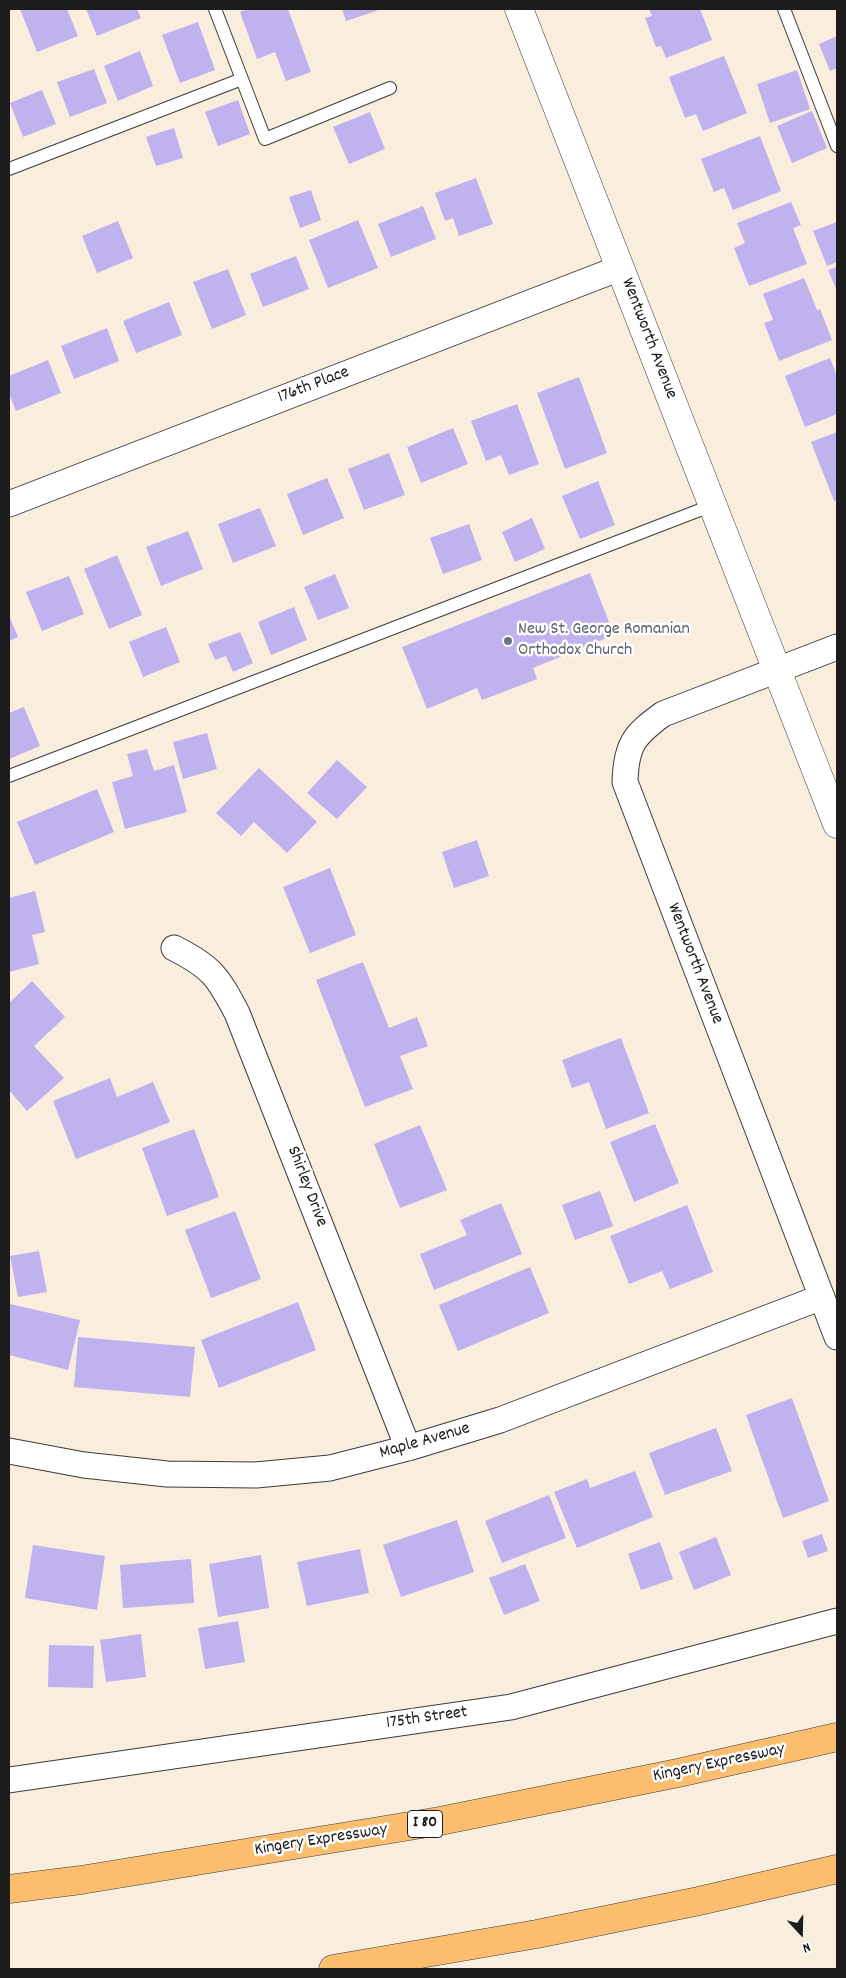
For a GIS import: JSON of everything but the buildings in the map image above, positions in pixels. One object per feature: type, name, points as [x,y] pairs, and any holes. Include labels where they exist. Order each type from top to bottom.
[{"type":"highway","name":"Kingery Expressway","points":[[9,1889],[90,1878],[440,1822],[678,1773],[837,1737]]},
{"type":"highway","points":[[333,1969],[547,1932],[837,1869]]},
{"type":"street","name":"Wentworth Avenue","points":[[519,9],[837,824]]},
{"type":"street","name":"176th Place","points":[[9,504],[620,268]]},
{"type":"street","points":[[777,670],[837,647]]},
{"type":"street","name":"Wentworth Avenue","points":[[777,670],[663,714],[644,728],[630,745],[625,764],[625,782],[837,1337]]},
{"type":"street","name":"Shirley Drive","points":[[174,948],[194,958],[211,970],[225,990],[237,1013],[408,1448]]},
{"type":"street","name":"Maple Avenue","points":[[9,1452],[84,1466],[167,1474],[256,1475],[330,1468],[408,1448],[500,1420],[822,1296]]},
{"type":"street","name":"175th Street","points":[[9,1780],[511,1707],[837,1621]]},
{"type":"lane","points":[[215,9],[265,139],[390,88]]},
{"type":"lane","points":[[784,9],[837,146]]},
{"type":"lane","points":[[9,169],[242,79]]},
{"type":"lane","points":[[9,776],[713,505]]},
{"type":"place","name":"New St. George Romanian Orthodox Church","points":[[508,641]]}]
